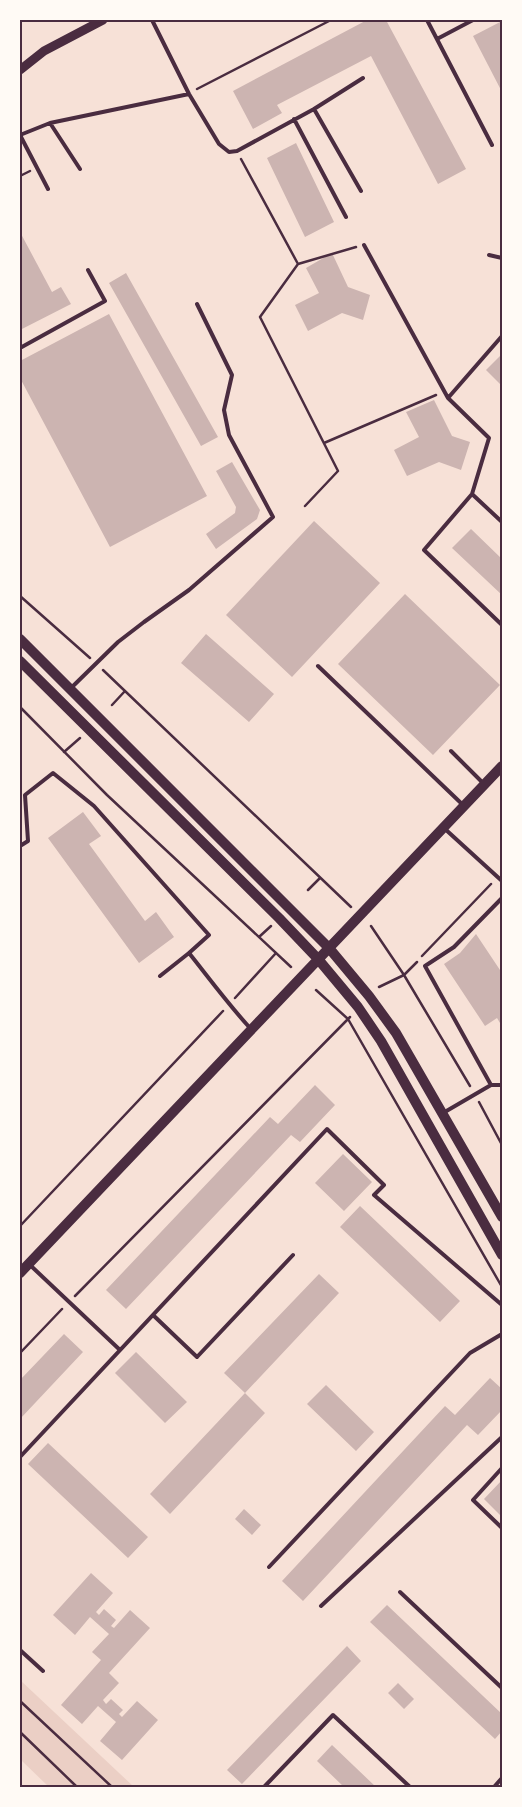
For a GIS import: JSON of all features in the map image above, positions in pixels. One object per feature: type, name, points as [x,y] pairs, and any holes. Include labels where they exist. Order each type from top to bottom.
[{"type":"main road","points":[[20,639],[329,948],[396,1034],[502,1218]]},
{"type":"main road","points":[[20,661],[279,918],[318,959],[358,1007],[381,1041],[502,1255]]},
{"type":"main road","points":[[60,700],[70,689]]},
{"type":"main road","points":[[20,1273],[502,766]]},
{"type":"street","points":[[20,70],[44,51],[103,20]]},
{"type":"lane","points":[[152,20],[189,94],[219,144],[229,152],[237,152],[363,78]]},
{"type":"lane","points":[[427,20],[492,145]]},
{"type":"lane","points":[[437,39],[473,20]]},
{"type":"lane","points":[[48,189],[20,135],[50,123],[189,94]]},
{"type":"lane","points":[[314,108],[360,191]]},
{"type":"lane","points":[[294,119],[346,217]]},
{"type":"lane","points":[[50,123],[80,169]]},
{"type":"lane","points":[[364,245],[448,398],[488,438],[472,494],[424,550],[502,625]]},
{"type":"lane","points":[[489,255],[502,258]]},
{"type":"lane","points":[[20,348],[104,300],[88,270]]},
{"type":"lane","points":[[70,689],[96,663],[144,622],[189,590],[273,517],[229,435],[224,410],[232,375],[197,304]]},
{"type":"lane","points":[[448,398],[502,336]]},
{"type":"lane","points":[[472,494],[502,522]]},
{"type":"lane","points":[[318,666],[464,806]]},
{"type":"lane","points":[[451,751],[485,784]]},
{"type":"lane","points":[[20,846],[28,840],[25,796],[53,773],[94,806],[209,936],[160,976]]},
{"type":"lane","points":[[443,828],[502,881]]},
{"type":"lane","points":[[491,1085],[425,966],[454,947],[502,898]]},
{"type":"lane","points":[[189,953],[214,983],[228,1005],[251,1030]]},
{"type":"lane","points":[[443,1113],[491,1085],[502,1085]]},
{"type":"lane","points":[[20,1457],[327,1129],[384,1184],[374,1195],[502,1305]]},
{"type":"lane","points":[[153,1315],[197,1357],[293,1256]]},
{"type":"lane","points":[[29,1264],[120,1350]]},
{"type":"lane","points":[[269,1567],[470,1353],[502,1334]]},
{"type":"lane","points":[[321,1606],[502,1437]]},
{"type":"lane","points":[[502,1468],[473,1500],[502,1528]]},
{"type":"lane","points":[[400,1592],[502,1688]]},
{"type":"lane","points":[[20,1650],[43,1671]]},
{"type":"lane","points":[[264,1787],[333,1715],[410,1787]]},
{"type":"lane","points":[[494,1787],[502,1778]]},
{"type":"path","points":[[189,94],[331,20]]},
{"type":"path","points":[[237,152],[298,264]]},
{"type":"path","points":[[305,506],[338,471],[260,317],[298,264],[364,245]]},
{"type":"path","points":[[324,443],[444,391]]},
{"type":"path","points":[[20,596],[96,663],[351,907]]},
{"type":"path","points":[[112,705],[124,691]]},
{"type":"path","points":[[20,707],[64,752],[291,967]]},
{"type":"path","points":[[64,752],[81,736]]},
{"type":"path","points":[[379,987],[404,975],[498,876]]},
{"type":"path","points":[[308,890],[320,878]]},
{"type":"path","points":[[259,937],[272,924]]},
{"type":"path","points":[[371,926],[404,975],[475,1094],[502,1145]]},
{"type":"path","points":[[20,1226],[276,953]]},
{"type":"path","points":[[316,990],[348,1019],[502,1287]]},
{"type":"path","points":[[20,1353],[348,1019]]},
{"type":"path","points":[[20,1701],[112,1787]]},
{"type":"path","points":[[20,1732],[77,1787]]},
{"type":"shaded area","points":[[20,1680],[134,1787],[49,1787],[20,1759]]},
{"type":"building","points":[[367,20],[386,20],[466,169],[438,184],[371,56],[277,105],[282,113],[253,129],[233,91]]},
{"type":"building","points":[[502,21],[502,92],[473,36]]},
{"type":"building","points":[[296,143],[334,222],[305,237],[267,158]]},
{"type":"building","points":[[20,232],[52,292],[61,287],[71,304],[20,330]]},
{"type":"building","points":[[332,253],[348,287],[370,295],[363,320],[342,313],[308,331],[295,305],[319,293],[306,268]]},
{"type":"building","points":[[126,273],[218,437],[201,446],[109,283]]},
{"type":"building","points":[[109,314],[207,496],[110,547],[20,378],[20,361]]},
{"type":"building","points":[[502,354],[502,386],[486,370]]},
{"type":"building","points":[[434,400],[452,436],[470,442],[461,470],[439,462],[407,476],[394,450],[419,437],[406,412]]},
{"type":"building","points":[[232,462],[260,510],[257,519],[216,549],[206,534],[235,513],[236,507],[216,471]]},
{"type":"building","points":[[314,521],[380,583],[292,677],[226,615]]},
{"type":"building","points":[[471,529],[502,559],[502,595],[452,548]]},
{"type":"building","points":[[405,594],[500,685],[433,755],[338,664]]},
{"type":"building","points":[[206,634],[274,694],[249,722],[181,663]]},
{"type":"building","points":[[83,812],[101,836],[89,844],[145,921],[156,912],[174,937],[139,963],[48,838]]},
{"type":"building","points":[[476,934],[502,973],[502,1022],[500,1023],[497,1018],[485,1026],[444,964],[460,953]]},
{"type":"building","points":[[315,1085],[335,1105],[300,1142],[291,1135],[126,1309],[106,1290],[270,1117],[278,1124]]},
{"type":"building","points":[[343,1154],[372,1182],[344,1211],[315,1183]]},
{"type":"building","points":[[360,1206],[460,1301],[440,1322],[340,1227]]},
{"type":"building","points":[[319,1274],[339,1293],[245,1393],[224,1373]]},
{"type":"building","points":[[64,1334],[83,1352],[20,1419],[20,1380]]},
{"type":"building","points":[[136,1352],[187,1402],[165,1423],[115,1373]]},
{"type":"building","points":[[490,1378],[502,1389],[502,1410],[478,1435],[467,1425],[303,1601],[282,1581],[445,1406],[455,1415]]},
{"type":"building","points":[[326,1385],[374,1432],[356,1451],[307,1404]]},
{"type":"building","points":[[245,1393],[265,1413],[170,1514],[150,1494]]},
{"type":"building","points":[[48,1443],[148,1537],[128,1558],[28,1464]]},
{"type":"building","points":[[502,1480],[502,1517],[484,1499]]},
{"type":"building","points":[[244,1509],[261,1525],[252,1535],[235,1519]]},
{"type":"building","points":[[91,1573],[113,1593],[96,1612],[99,1615],[104,1609],[116,1620],[111,1626],[114,1628],[130,1610],[150,1628],[109,1673],[119,1683],[103,1700],[106,1704],[111,1699],[123,1710],[119,1714],[122,1717],[137,1701],[158,1720],[122,1760],[100,1741],[116,1722],[98,1706],[82,1724],[61,1705],[101,1660],[92,1652],[109,1634],[90,1617],[75,1635],[53,1615]]},
{"type":"building","points":[[387,1605],[502,1714],[502,1731],[495,1739],[370,1622]]},
{"type":"building","points":[[347,1646],[361,1661],[242,1784],[227,1770]]},
{"type":"building","points":[[398,1683],[414,1699],[404,1709],[388,1693]]},
{"type":"building","points":[[332,1745],[376,1787],[344,1787],[317,1761]]}]
